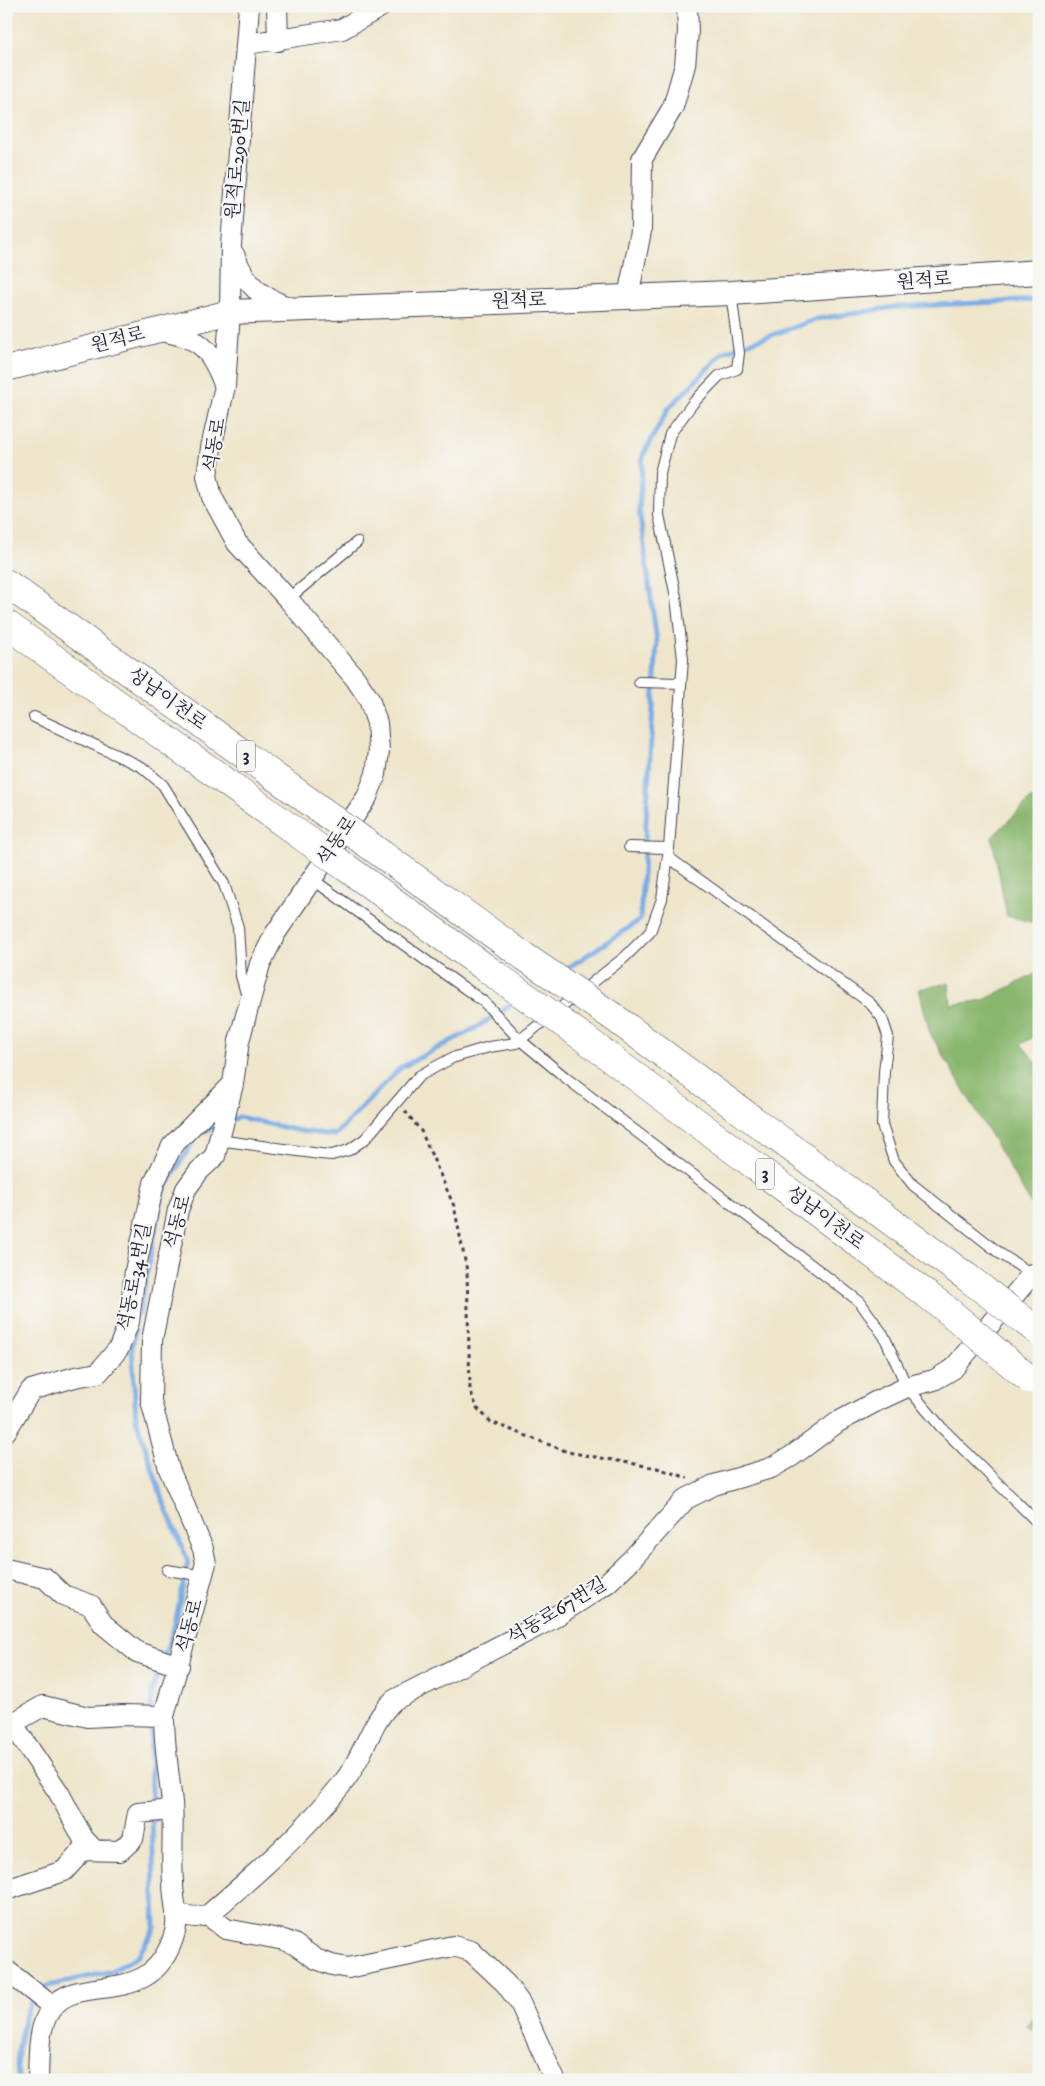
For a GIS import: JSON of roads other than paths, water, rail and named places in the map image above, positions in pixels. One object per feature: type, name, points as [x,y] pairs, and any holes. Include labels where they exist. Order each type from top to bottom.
[{"type":"highway","name":"성남이천로","points":[[6,583],[525,957],[612,1016],[1039,1332]]},
{"type":"highway","name":"성남이천로","points":[[6,624],[584,1038],[946,1309],[1034,1383]]},
{"type":"street","name":"원적로290번길","points":[[230,312],[231,245],[249,6]]},
{"type":"street","points":[[277,6],[278,41]]},
{"type":"street","points":[[247,44],[278,41],[342,29],[360,13],[382,6]]},
{"type":"street","points":[[628,297],[641,231],[642,160],[673,107],[685,65],[688,32],[687,6]]},
{"type":"street","points":[[231,245],[241,274],[252,287],[269,300],[296,309]]},
{"type":"street","name":"원적로","points":[[6,368],[230,312],[731,293],[1039,272]]},
{"type":"street","name":"석동로","points":[[43,1999],[59,2001],[73,1994],[123,1986],[141,1979],[154,1970],[163,1957],[175,1931],[176,1914],[172,1883],[159,1811],[164,1739],[154,1716],[168,1663],[199,1576],[206,1564],[204,1549],[169,1469],[157,1429],[151,1401],[150,1368],[152,1340],[178,1210],[186,1189],[198,1171],[214,1156],[232,1084],[238,1041],[260,964],[268,948],[312,879],[367,797],[376,774],[379,751],[376,723],[369,699],[355,678],[288,599],[237,543],[212,497],[207,476],[211,448],[225,386],[230,312]]},
{"type":"street","points":[[158,330],[187,336],[205,348],[216,363],[225,386]]},
{"type":"street","name":"석동로34번길","points":[[6,1431],[32,1390],[75,1377],[98,1373],[119,1348],[129,1322],[135,1271],[154,1183],[172,1146],[232,1084]]},
{"type":"street","name":"석동로67번길","points":[[208,1916],[274,1859],[344,1783],[381,1712],[394,1700],[550,1620],[607,1583],[631,1560],[674,1510],[686,1499],[714,1485],[771,1468],[838,1422],[907,1387],[934,1380],[954,1369],[1036,1274]]},
{"type":"street","points":[[6,1569],[45,1578],[63,1594],[91,1606],[103,1624],[137,1652],[168,1663]]},
{"type":"street","points":[[94,1850],[83,1838],[59,1792],[8,1723],[43,1706],[88,1718],[154,1716]]},
{"type":"street","points":[[6,1890],[64,1871],[83,1850],[120,1851],[133,1838],[138,1813],[159,1811]]},
{"type":"street","points":[[176,1914],[196,1917],[208,1916],[226,1929],[284,1940],[294,1944],[316,1959],[348,1968],[453,1946],[471,1951],[506,1984],[520,2003],[556,2080]]},
{"type":"street","points":[[6,1970],[43,1999],[38,2080]]},
{"type":"lane","points":[[219,1138],[332,1155],[349,1150],[365,1139],[419,1076],[452,1058],[489,1047],[516,1043],[625,958],[650,932],[662,899],[677,683],[683,659],[676,597],[659,515],[660,473],[670,434],[693,403],[718,376],[737,369],[739,353],[733,323],[731,293]]},
{"type":"lane","points":[[288,599],[358,542]]},
{"type":"lane","points":[[642,682],[677,683]]},
{"type":"lane","points":[[34,717],[142,767],[163,785],[224,884],[238,927],[240,976],[249,1002]]},
{"type":"lane","points":[[633,847],[665,851],[870,1003],[882,1018],[888,1036],[884,1072],[882,1125],[894,1161],[912,1185],[1002,1255],[1036,1274]]},
{"type":"lane","points":[[312,879],[484,1002],[512,1033],[566,1078],[860,1302],[884,1336],[907,1387],[941,1427],[1039,1524]]},
{"type":"lane","points":[[172,1571],[199,1576]]},
{"type":"waterway","points":[[562,972],[640,920],[657,642],[639,509],[643,455],[668,409],[724,352],[817,319],[896,307],[1039,300]]},
{"type":"waterway","points":[[229,1121],[239,1117],[300,1131],[335,1135],[400,1068],[474,1029],[517,1001]]},
{"type":"waterway","points":[[139,1315],[162,1194],[197,1134],[217,1126]]},
{"type":"waterway","points":[[135,1331],[132,1347],[136,1419],[162,1498],[188,1561],[175,1624],[164,1657]]},
{"type":"waterway","points":[[151,1712],[152,1691],[161,1665]]},
{"type":"waterway","points":[[151,1721],[151,1807]]},
{"type":"waterway","points":[[42,1991],[48,1986],[112,1971],[138,1956],[155,1928],[152,1816]]},
{"type":"waterway","points":[[19,2080],[18,2051],[20,2038],[26,2015],[34,1999]]}]
